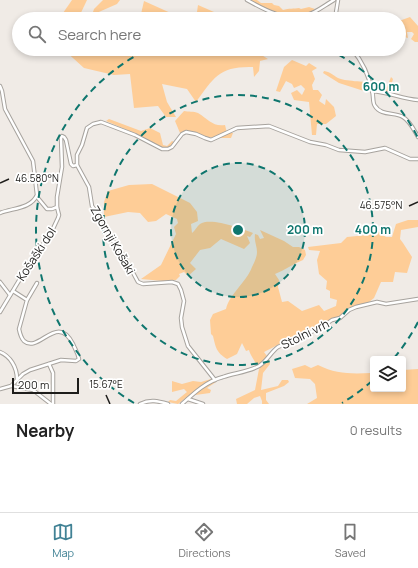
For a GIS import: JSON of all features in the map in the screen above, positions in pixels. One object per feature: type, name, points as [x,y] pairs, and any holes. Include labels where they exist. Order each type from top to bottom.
[{"type":"street","points":[[247,0],[272,12]]},
{"type":"street","points":[[313,12],[334,0]]},
{"type":"street","points":[[336,12],[338,0]]},
{"type":"street","points":[[358,56],[361,60],[372,91],[373,102],[377,108],[380,111],[397,114],[407,119],[418,137]]},
{"type":"street","points":[[0,86],[4,109],[33,161],[37,197],[47,209],[57,207]]},
{"type":"street","points":[[372,91],[392,93],[409,99],[418,100]]},
{"type":"street","points":[[78,165],[77,155],[87,128],[93,124],[101,122],[135,135],[162,149],[172,147],[182,134],[186,132],[211,140],[237,128],[272,126],[310,142],[326,145],[345,152],[365,152],[385,148],[410,159],[418,159]]},
{"type":"street","name":"Košaški dol","points":[[0,312],[29,264],[51,233],[59,215],[57,197],[62,167],[62,136],[66,140],[71,164],[73,166],[78,165]]},
{"type":"street","name":"Zgornji Košaki","points":[[78,165],[89,187],[92,206],[104,222],[110,237],[124,256],[136,280],[143,284],[174,282],[180,286],[184,301],[181,324],[186,342],[215,380]]},
{"type":"street","points":[[0,213],[27,205],[37,197]]},
{"type":"street","points":[[0,282],[10,295]]},
{"type":"street","points":[[0,390],[11,386],[17,379],[30,370],[61,360],[76,361],[79,358],[70,339],[63,332],[53,332],[34,344],[24,341],[20,334],[19,329],[27,300],[37,283]]},
{"type":"street","points":[[13,291],[27,300]]},
{"type":"street","name":"Stolni vrh","points":[[182,404],[202,387],[215,380],[258,366],[263,363],[272,351],[278,347],[322,327],[332,320],[340,318],[352,309],[377,302],[386,304],[418,299]]},
{"type":"street","points":[[0,352],[6,355],[12,362],[16,371],[17,379]]},
{"type":"street","points":[[49,364],[53,373],[52,404]]},
{"type":"street","points":[[11,386],[33,390],[52,404]]},
{"type":"street","points":[[188,399],[202,404]]},
{"type":"street","points":[[140,404],[155,400],[168,404]]},
{"type":"shaded area","points":[[72,0],[87,0],[81,12],[64,12]]},
{"type":"shaded area","points":[[103,0],[120,0],[117,4],[99,12],[93,12]]},
{"type":"shaded area","points":[[249,0],[257,0],[261,3],[272,3],[279,6],[283,10],[309,7],[315,9],[310,12],[276,12]]},
{"type":"shaded area","points":[[144,1],[168,12],[141,12]]},
{"type":"shaded area","points":[[198,5],[214,12],[197,12]]},
{"type":"shaded area","points":[[410,17],[418,26],[418,42],[411,39],[414,34],[412,32],[407,32],[408,38],[406,37],[406,18]]},
{"type":"shaded area","points":[[71,56],[263,56],[268,59],[260,61],[259,71],[254,77],[253,67],[242,67],[225,71],[213,80],[196,102],[187,89],[162,84],[167,102],[176,117],[166,117],[158,106],[134,108],[130,74],[114,75],[84,68]]},
{"type":"shaded area","points":[[292,60],[306,66],[309,63],[317,68],[312,71],[315,79],[312,85],[313,90],[318,90],[322,95],[319,101],[325,105],[326,99],[334,107],[336,116],[326,124],[317,124],[316,135],[312,135],[309,102],[294,100],[291,93],[297,90],[302,95],[305,89],[301,85],[294,88],[292,84],[286,81],[280,92],[276,91],[284,67]]},
{"type":"shaded area","points":[[324,71],[341,79],[373,82],[375,84],[387,87],[391,77],[393,79],[392,83],[394,86],[390,92],[374,89],[367,92],[339,83],[323,73]]},
{"type":"shaded area","points":[[184,111],[196,112],[214,124],[225,125],[227,133],[233,133],[231,138],[208,137],[192,131],[180,133],[175,121]]},
{"type":"shaded area","points":[[109,119],[141,131],[150,128],[160,133],[163,145],[167,146],[172,141],[174,142],[170,147],[161,148],[139,135],[106,121]]},
{"type":"shaded area","points":[[152,184],[190,203],[197,212],[198,221],[191,224],[192,233],[200,224],[205,222],[219,223],[253,233],[250,237],[247,236],[250,243],[244,249],[221,239],[210,248],[200,250],[190,263],[196,269],[188,276],[184,272],[179,274],[180,276],[176,280],[163,281],[141,279],[161,265],[176,234],[174,227],[178,223],[177,219],[166,214],[156,221],[148,222],[140,213],[128,212],[104,217],[104,202],[108,191],[129,185]]},
{"type":"shaded area","points":[[408,220],[418,220],[418,227],[401,230],[400,239],[412,257],[407,273],[395,272],[393,282],[381,282],[374,298],[369,302],[352,307],[341,316],[331,319],[321,326],[305,331],[264,352],[267,356],[259,365],[256,364],[249,350],[246,351],[242,343],[237,354],[227,359],[219,352],[211,334],[210,320],[213,314],[226,309],[231,298],[249,273],[257,254],[255,234],[258,235],[260,239],[264,238],[260,230],[284,241],[293,247],[299,247],[305,250],[306,255],[303,260],[275,274],[279,280],[278,287],[282,302],[288,301],[302,311],[319,305],[324,311],[336,306],[337,300],[330,298],[330,291],[326,289],[327,281],[319,274],[317,260],[320,251],[309,250],[308,247],[341,243],[347,237],[367,235],[377,230],[386,237],[392,237],[396,224]]},
{"type":"shaded area","points":[[268,358],[270,364],[263,373],[261,390],[278,386],[282,380],[288,380],[289,382],[284,386],[266,393],[266,400],[269,404],[262,404],[260,396],[254,398],[247,404],[237,404],[236,399],[255,390],[259,369]]},
{"type":"shaded area","points":[[305,365],[311,368],[318,365],[344,373],[370,373],[370,392],[406,392],[406,370],[418,369],[418,404],[307,404],[317,398],[315,384],[310,379],[295,378],[292,369]]},
{"type":"shaded area","points":[[211,379],[216,382],[207,388],[211,390],[210,393],[188,396],[178,404],[168,402],[170,400],[176,401],[187,392],[184,389],[172,392],[172,381],[182,384],[193,381],[201,382]]}]
